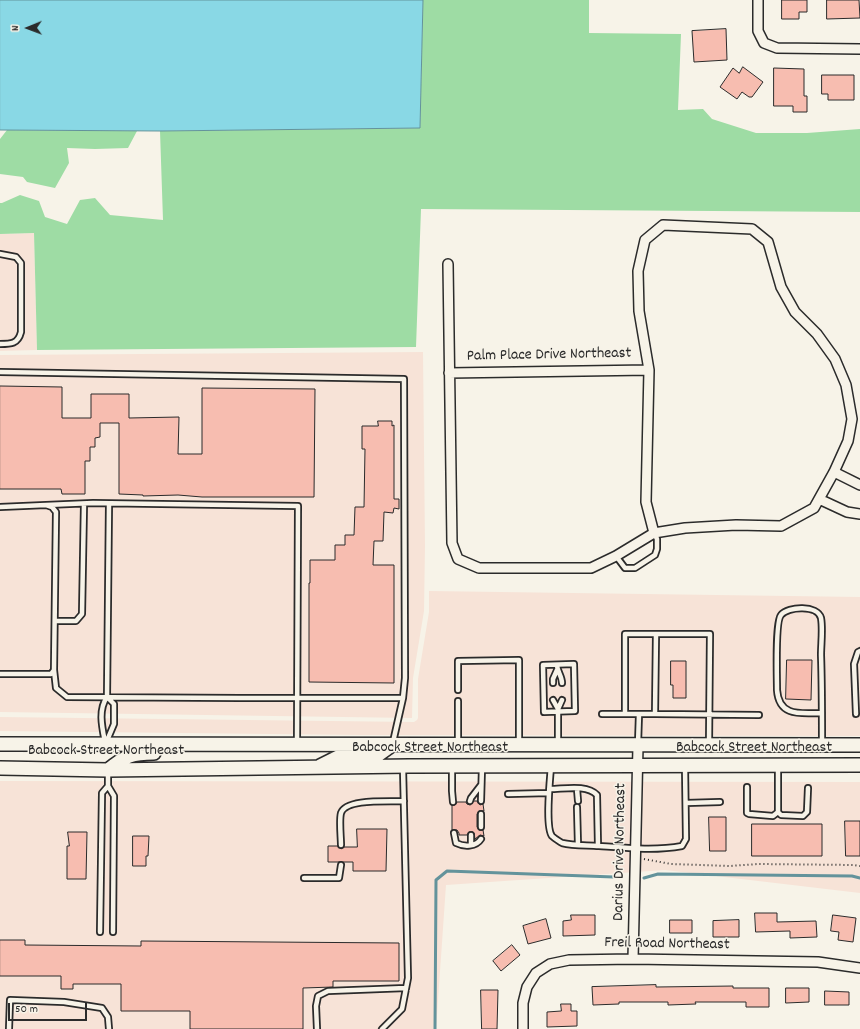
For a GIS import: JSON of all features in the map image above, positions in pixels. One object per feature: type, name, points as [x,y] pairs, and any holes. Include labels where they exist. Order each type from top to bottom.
[{"type":"main road","name":"Babcock Street Northeast","points":[[0,744],[558,746],[860,745]]},
{"type":"main road","points":[[108,770],[121,759],[140,753],[183,752],[211,745]]},
{"type":"main road","points":[[318,767],[338,757],[378,755],[392,745]]},
{"type":"main road","points":[[403,766],[406,760],[416,751],[456,745]]},
{"type":"main road","name":"Babcock Street Northeast","points":[[0,768],[108,770],[403,766],[860,766]]},
{"type":"street","points":[[758,0],[758,31],[764,43],[777,48],[860,49]]},
{"type":"street","name":"Palm Place Drive Northeast","points":[[448,264],[452,543],[458,559],[478,568],[591,568],[616,556],[654,532],[685,528],[736,525],[781,526],[814,508],[834,472],[848,441],[852,419],[846,385],[835,359],[817,334],[795,312],[781,287],[768,242],[752,229],[663,226],[645,240],[638,271],[639,311],[649,370],[646,502],[654,532]]},
{"type":"street","name":"Palm Place Drive Northeast","points":[[449,373],[649,370]]},
{"type":"street","points":[[834,472],[860,485]]},
{"type":"street","points":[[819,499],[847,512],[860,514]]},
{"type":"street","name":"Darius Drive Northeast","points":[[633,958],[638,746]]},
{"type":"street","name":"Freil Road Northeast","points":[[524,1029],[523,1003],[528,987],[536,973],[550,964],[570,960],[633,958],[818,962],[860,968]]},
{"type":"lane","points":[[0,254],[16,257],[21,263],[20,338],[14,342],[0,344]]},
{"type":"lane","points":[[0,372],[404,379],[405,678],[403,698],[392,745]]},
{"type":"lane","points":[[56,621],[76,621],[82,614],[84,504]]},
{"type":"lane","points":[[0,507],[84,504],[298,506],[297,745]]},
{"type":"lane","points":[[106,744],[102,724],[102,704],[107,697],[109,504]]},
{"type":"lane","points":[[46,505],[52,507],[56,512],[56,621],[54,670],[56,688],[67,697],[297,699],[403,698]]},
{"type":"lane","points":[[616,556],[625,568],[635,568],[655,555],[657,549],[657,539],[654,532]]},
{"type":"lane","points":[[822,713],[790,712],[781,704],[778,695],[778,626],[782,614],[792,609],[815,610],[821,618],[822,713],[822,745]]},
{"type":"lane","points":[[625,714],[625,634],[710,634],[709,746]]},
{"type":"lane","points":[[655,714],[656,634]]},
{"type":"lane","points":[[856,714],[854,664],[858,652],[860,651]]},
{"type":"lane","points":[[458,690],[458,661],[519,660],[519,745]]},
{"type":"lane","points":[[553,683],[557,670],[557,664]]},
{"type":"lane","points":[[574,664],[575,711],[558,710],[544,712],[543,665],[574,664]]},
{"type":"lane","points":[[0,674],[51,674],[54,670]]},
{"type":"lane","points":[[557,670],[562,679],[562,683]]},
{"type":"lane","points":[[106,744],[114,724],[114,704],[107,697]]},
{"type":"lane","points":[[553,700],[558,710]]},
{"type":"lane","points":[[558,746],[558,710],[562,700]]},
{"type":"lane","points":[[456,745],[458,701]]},
{"type":"lane","points":[[602,714],[759,715]]},
{"type":"lane","points":[[638,746],[639,714]]},
{"type":"lane","points":[[382,1029],[402,1009],[408,978],[403,766]]},
{"type":"lane","points":[[452,766],[453,802]]},
{"type":"lane","points":[[481,801],[482,766]]},
{"type":"lane","points":[[551,766],[549,791],[549,829],[551,835],[556,840],[578,845],[671,848],[682,846],[686,839],[685,766]]},
{"type":"lane","points":[[778,766],[778,812],[781,816],[803,816],[806,814],[808,788]]},
{"type":"lane","points":[[108,770],[108,786],[114,796],[113,932]]},
{"type":"lane","points":[[470,801],[470,798],[481,784]]},
{"type":"lane","points":[[100,932],[102,793],[108,786]]},
{"type":"lane","points":[[747,786],[747,813],[773,816],[778,812]]},
{"type":"lane","points":[[508,794],[585,788],[593,791],[597,796],[598,846]]},
{"type":"lane","points":[[577,789],[578,801]]},
{"type":"lane","points":[[340,845],[341,813],[346,806],[360,802],[404,801]]},
{"type":"lane","points":[[686,803],[720,802]]},
{"type":"lane","points":[[578,807],[578,845]]},
{"type":"lane","points":[[481,814],[481,827]]},
{"type":"lane","points":[[454,833],[456,843],[460,845],[478,844],[481,839]]},
{"type":"lane","points":[[471,835],[471,845]]},
{"type":"lane","points":[[304,878],[339,878],[341,865]]},
{"type":"lane","points":[[317,1029],[316,1006],[318,996],[328,991],[406,988]]},
{"type":"lane","points":[[9,1029],[10,1000],[64,1002],[102,1008],[108,1017],[109,1029]]},
{"type":"path","points":[[636,858],[672,864],[730,866],[758,864],[860,866]]},
{"type":"shaded area","points":[[34,233],[37,350],[0,351],[0,234]]},
{"type":"shaded area","points":[[423,352],[425,546],[424,611],[413,678],[412,718],[0,712],[0,355]]},
{"type":"shaded area","points":[[429,591],[860,597],[860,736],[361,735],[0,731],[0,717],[414,722],[418,718],[418,679],[429,612]]},
{"type":"shaded area","points":[[0,781],[860,782],[860,893],[665,870],[446,885],[436,1029],[0,1029]]},
{"type":"green space","points":[[423,0],[589,0],[589,33],[681,34],[678,110],[703,109],[712,119],[756,133],[807,133],[860,129],[860,212],[421,209],[416,347],[37,350],[34,233],[0,234],[0,203],[20,195],[39,201],[45,217],[67,224],[80,200],[95,198],[110,215],[163,220],[160,131],[420,128]]},
{"type":"green space","points":[[7,130],[137,131],[128,148],[67,148],[69,163],[55,188],[27,182],[23,177],[0,174],[0,139]]},
{"type":"water","points":[[0,0],[423,0],[420,128],[160,131],[0,130]]},
{"type":"building","points":[[782,0],[807,0],[807,12],[799,12],[799,19],[782,19]]},
{"type":"building","points":[[827,0],[859,0],[860,18],[827,19]]},
{"type":"building","points":[[726,29],[727,60],[694,62],[692,31]]},
{"type":"building","points":[[743,67],[763,82],[752,97],[749,97],[742,92],[737,99],[720,87],[733,68],[739,73]]},
{"type":"building","points":[[774,68],[804,69],[804,96],[807,96],[807,112],[793,112],[793,106],[774,106]]},
{"type":"building","points":[[822,75],[854,75],[854,100],[828,100],[828,94],[822,94]]},
{"type":"building","points":[[0,386],[62,387],[62,418],[91,418],[91,394],[129,394],[129,418],[179,417],[178,454],[202,454],[202,388],[315,389],[314,497],[202,497],[119,494],[119,423],[100,423],[100,437],[95,438],[95,447],[90,447],[90,461],[85,461],[85,494],[62,494],[61,489],[0,489]]},
{"type":"building","points":[[378,421],[392,421],[392,426],[394,425],[394,499],[399,499],[399,509],[394,508],[393,513],[384,512],[383,541],[374,541],[373,565],[394,565],[394,683],[309,682],[310,560],[335,560],[335,545],[345,545],[345,535],[354,535],[355,507],[364,507],[365,449],[362,449],[362,426],[378,426]]},
{"type":"building","points":[[787,660],[812,660],[811,700],[786,699]]},
{"type":"building","points":[[671,661],[686,661],[686,698],[673,698],[673,685],[671,685]]},
{"type":"building","points":[[474,801],[477,801],[480,805],[483,804],[484,811],[479,811],[477,814],[477,827],[479,830],[483,830],[484,836],[480,835],[475,839],[473,832],[469,832],[467,835],[459,835],[457,830],[452,830],[452,805],[455,805],[457,802],[466,802],[470,805]]},
{"type":"building","points":[[709,817],[726,817],[726,851],[710,851]]},
{"type":"building","points":[[845,821],[860,821],[860,856],[846,856]]},
{"type":"building","points":[[752,824],[822,824],[822,856],[752,856]]},
{"type":"building","points":[[357,829],[387,829],[386,871],[353,871],[353,862],[328,862],[328,846],[338,846],[341,849],[344,847],[357,847]]},
{"type":"building","points":[[68,832],[87,832],[86,879],[67,879],[67,846],[69,846]]},
{"type":"building","points":[[133,836],[149,836],[146,866],[133,866]]},
{"type":"building","points":[[755,913],[777,913],[777,922],[816,921],[817,937],[790,938],[790,931],[756,932]]},
{"type":"building","points":[[571,915],[595,915],[595,935],[563,936],[563,921],[571,920]]},
{"type":"building","points":[[833,915],[856,918],[853,942],[838,940],[839,932],[831,931]]},
{"type":"building","points":[[546,919],[551,938],[528,944],[523,926]]},
{"type":"building","points":[[670,920],[692,920],[692,933],[670,933]]},
{"type":"building","points":[[739,920],[739,937],[713,937],[713,921]]},
{"type":"building","points":[[0,940],[25,940],[25,945],[141,946],[141,941],[399,943],[399,981],[333,981],[333,987],[303,988],[303,1029],[190,1029],[190,1011],[121,1011],[121,984],[73,984],[73,989],[61,989],[61,976],[0,976]]},
{"type":"building","points":[[512,945],[520,955],[501,971],[493,961]]},
{"type":"building","points":[[656,985],[656,987],[733,986],[733,988],[769,988],[769,1007],[746,1007],[746,1002],[695,1002],[696,1004],[668,1005],[668,1002],[619,1002],[619,1004],[593,1005],[592,987]]},
{"type":"building","points":[[786,988],[809,988],[809,1002],[786,1003]]},
{"type":"building","points":[[481,990],[498,990],[497,1029],[482,1029]]},
{"type":"building","points":[[825,991],[849,992],[849,1005],[825,1005]]},
{"type":"building","points":[[561,1004],[571,1004],[571,1011],[577,1011],[577,1026],[547,1027],[547,1012],[561,1011]]},
{"type":"waterway","points":[[435,1029],[436,880],[447,871],[614,877]]},
{"type":"waterway","points":[[644,878],[658,874],[852,876],[860,878]]}]
